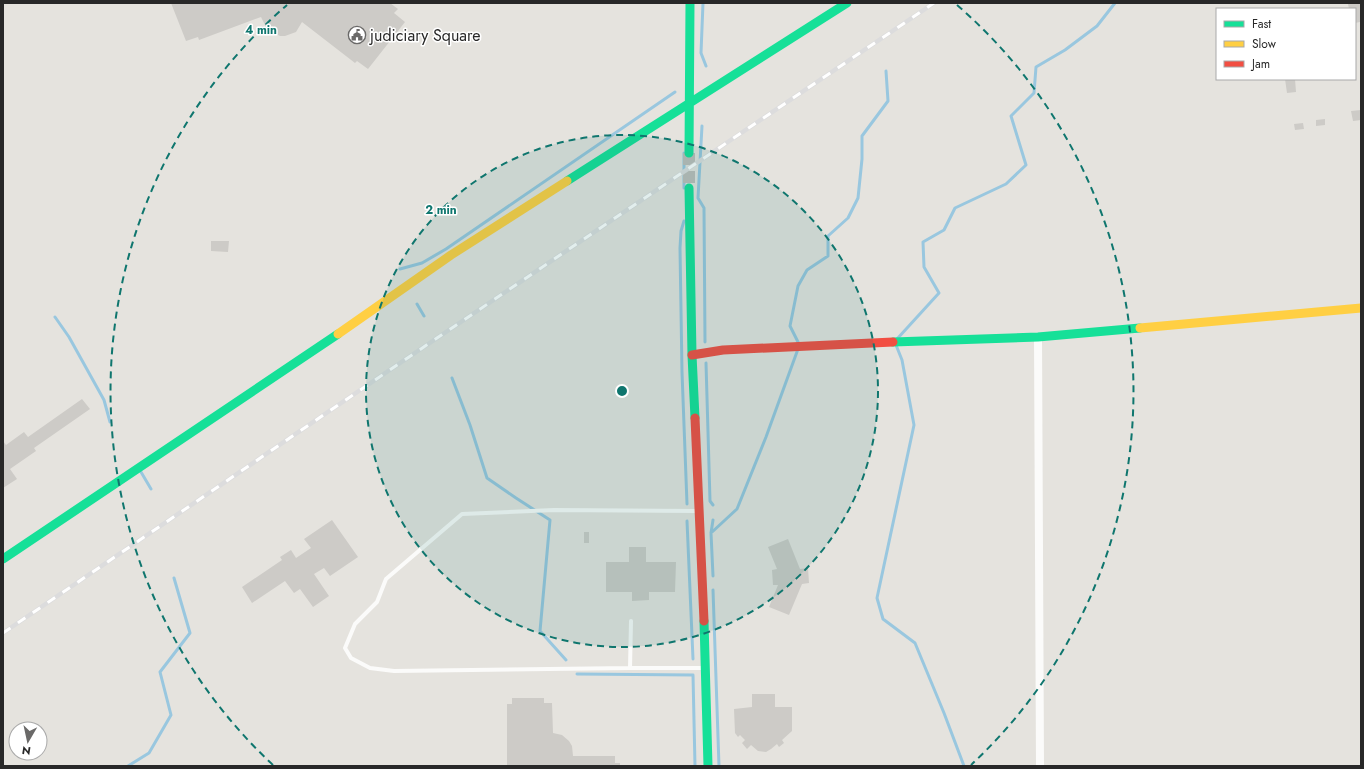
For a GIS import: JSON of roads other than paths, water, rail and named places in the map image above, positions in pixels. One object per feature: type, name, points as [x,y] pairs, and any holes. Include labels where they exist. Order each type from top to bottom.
[{"type":"street","points":[[689,153],[690,3]]},
{"type":"street","points":[[3,559],[359,320],[451,254],[847,3]]},
{"type":"street","points":[[689,188],[692,355],[706,668],[708,766]]},
{"type":"street","points":[[692,355],[723,350],[1038,337],[1361,308]]},
{"type":"street","points":[[1038,337],[1040,766]]},
{"type":"lane","points":[[699,511],[554,510],[462,514],[386,579],[377,602],[355,624],[345,648],[350,658],[370,668],[394,670],[706,668]]},
{"type":"lane","points":[[630,668],[631,621]]},
{"type":"waterway","points":[[703,3],[701,53],[706,66]]},
{"type":"waterway","points":[[897,339],[939,293],[924,267],[923,242],[944,230],[955,208],[1006,184],[1026,165],[1011,116],[1034,93],[1036,67],[1065,50],[1097,26],[1115,3]]},
{"type":"waterway","points":[[798,342],[790,326],[798,286],[807,270],[828,256],[828,236],[848,218],[858,198],[862,159],[862,136],[888,101],[886,71]]},
{"type":"waterway","points":[[400,269],[422,263],[446,249],[675,92]]},
{"type":"waterway","points":[[702,126],[698,198],[704,208],[705,342]]},
{"type":"waterway","points":[[684,153],[684,188]]},
{"type":"waterway","points":[[684,221],[681,231],[680,248],[682,372],[687,504]]},
{"type":"waterway","points":[[417,304],[424,316]]},
{"type":"waterway","points":[[55,317],[69,337],[104,400],[110,422]]},
{"type":"waterway","points":[[896,345],[902,360],[914,425],[877,598],[883,619],[915,643],[964,766]]},
{"type":"waterway","points":[[711,533],[737,509],[766,437],[798,349]]},
{"type":"waterway","points":[[706,363],[710,501],[713,505]]},
{"type":"waterway","points":[[452,378],[470,425],[487,478],[550,520],[540,631],[566,660]]},
{"type":"waterway","points":[[141,472],[151,489]]},
{"type":"waterway","points":[[713,520],[711,533],[713,576]]},
{"type":"waterway","points":[[687,521],[693,659]]},
{"type":"waterway","points":[[128,766],[149,753],[171,715],[160,672],[190,633],[174,578]]},
{"type":"waterway","points":[[713,590],[719,766]]},
{"type":"waterway","points":[[577,674],[693,675],[695,766]]},
{"type":"tunnel","points":[[689,153],[689,188]]},
{"type":"railway","points":[[3,633],[934,3]]},
{"type":"place","name":"judiciary Square","points":[[357,35]]}]
